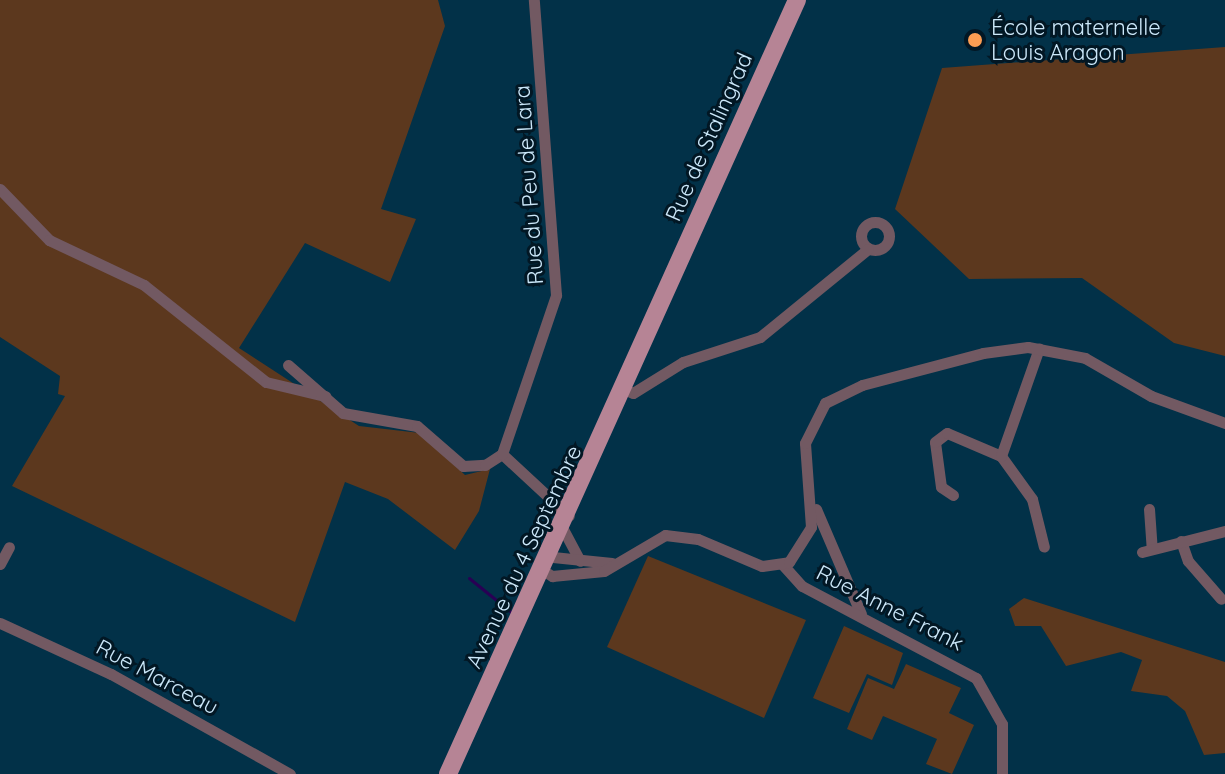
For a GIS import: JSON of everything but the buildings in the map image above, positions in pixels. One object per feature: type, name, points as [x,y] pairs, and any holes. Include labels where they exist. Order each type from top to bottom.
[{"type":"main road","name":"Rue de Stalingrad","points":[[622,389],[797,0]]},
{"type":"main road","name":"Avenue du 4 Septembre","points":[[448,774],[622,389]]},
{"type":"street","name":"Rue du Peu de Lara","points":[[502,454],[556,295],[534,0]]},
{"type":"street","points":[[0,189],[49,240],[144,285],[266,382],[325,396]]},
{"type":"street","points":[[622,389],[760,337],[868,249]]},
{"type":"street","points":[[1001,456],[1039,348]]},
{"type":"street","points":[[544,563],[594,573],[651,539],[674,535],[762,566],[783,565],[805,543],[813,502],[807,432],[833,397],[983,353],[1039,348],[1085,358],[1151,396],[1225,423]]},
{"type":"street","points":[[288,365],[325,396],[361,420],[427,431],[472,469],[502,454],[565,519],[580,561]]},
{"type":"street","points":[[953,495],[941,487],[933,452],[939,436],[1001,456],[1032,499],[1044,547]]},
{"type":"street","points":[[813,502],[862,615]]},
{"type":"street","points":[[1149,509],[1147,550],[1225,531]]},
{"type":"street","points":[[1181,541],[1188,561],[1221,599]]},
{"type":"street","points":[[0,564],[9,547]]},
{"type":"street","points":[[544,563],[612,563]]},
{"type":"street","name":"Rue Anne Frank","points":[[783,565],[802,586],[862,615],[982,684],[1002,724],[1002,774]]},
{"type":"street","name":"Rue Marceau","points":[[0,623],[111,674],[290,774]]},
{"type":"shaded area","points":[[0,0],[438,0],[445,26],[381,209],[416,219],[390,282],[305,243],[239,348],[359,426],[420,433],[465,475],[490,469],[479,511],[455,550],[388,499],[345,482],[295,622],[12,486],[65,396],[58,394],[60,376],[0,337]]},
{"type":"shaded area","points":[[1225,47],[1225,356],[1174,343],[1082,278],[969,279],[895,209],[942,68]]},
{"type":"shaded area","points":[[648,556],[806,620],[764,718],[607,647]]},
{"type":"shaded area","points":[[1024,598],[1225,662],[1225,753],[1204,755],[1185,711],[1167,696],[1131,691],[1142,660],[1121,652],[1066,666],[1041,626],[1015,626],[1009,609]]},
{"type":"shaded area","points":[[844,626],[903,653],[892,685],[867,674],[849,713],[813,698]]},
{"type":"shaded area","points":[[906,664],[961,688],[949,713],[974,725],[952,774],[926,764],[937,739],[883,716],[872,740],[847,729],[868,678],[894,689]]},
{"type":"waterway","points":[[469,578],[511,612]]},
{"type":"place","name":"École maternelle Louis Aragon","points":[[975,40]]}]
